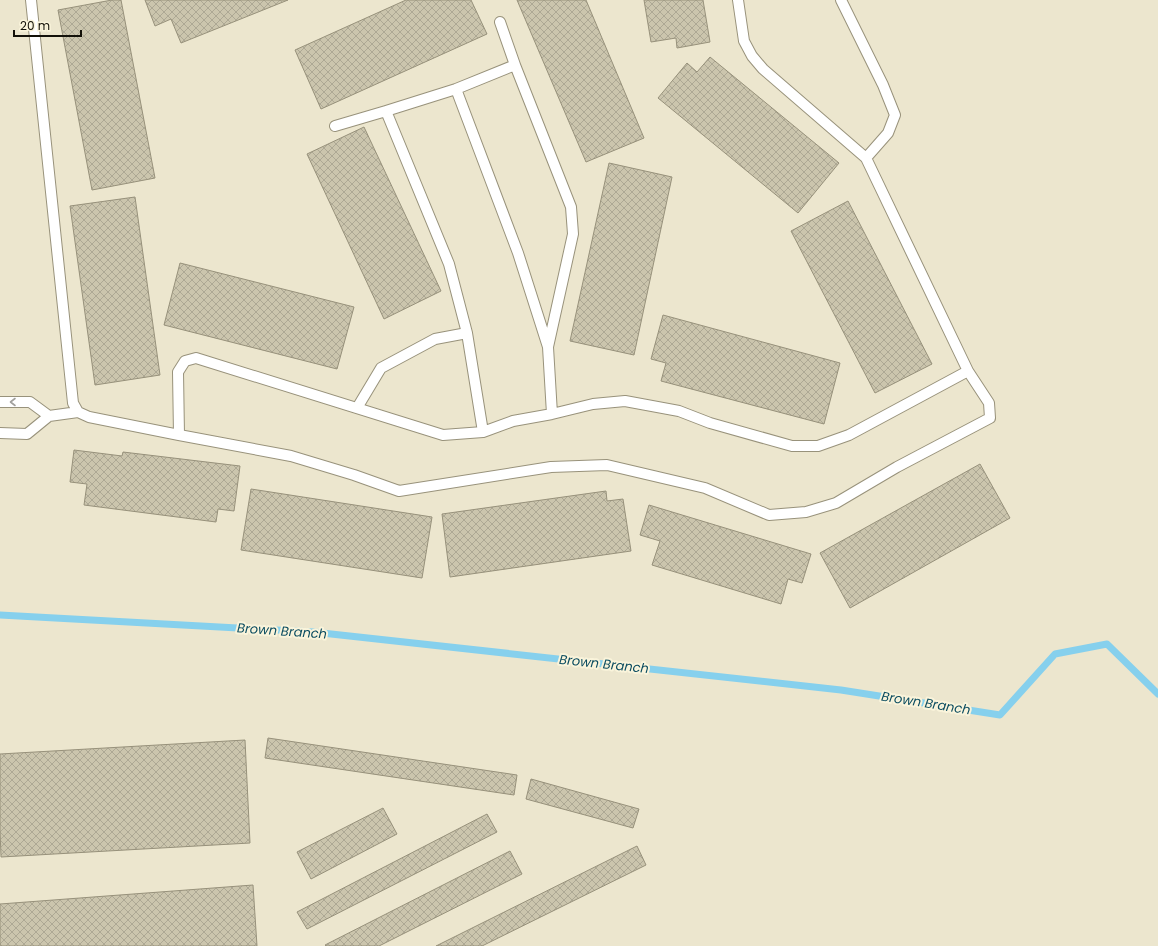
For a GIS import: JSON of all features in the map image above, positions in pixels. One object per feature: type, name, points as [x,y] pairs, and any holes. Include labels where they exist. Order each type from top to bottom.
[{"type":"lane","points":[[31,0],[73,403],[78,412]]},
{"type":"lane","points":[[0,433],[27,434],[49,416],[78,412],[89,417],[291,456],[354,475],[399,491],[551,467],[607,465],[705,488],[769,515],[806,512],[836,503],[898,467],[990,418],[989,403],[968,371],[866,158],[763,69],[752,56],[744,41],[738,0]]},
{"type":"lane","points":[[841,0],[895,115],[888,133],[866,158]]},
{"type":"lane","points":[[500,22],[514,65],[571,207],[573,234],[548,347]]},
{"type":"lane","points":[[335,126],[456,89],[514,65]]},
{"type":"lane","points":[[456,89],[518,253],[548,347],[552,414]]},
{"type":"lane","points":[[386,111],[450,264],[467,333],[483,432]]},
{"type":"lane","points":[[357,408],[381,368],[435,339],[467,333]]},
{"type":"lane","points":[[179,435],[178,372],[185,361],[196,358],[443,435],[483,432],[513,421],[552,414],[593,404],[625,401],[679,411],[710,423],[792,446],[818,446],[849,434],[968,371]]},
{"type":"lane","points":[[0,402],[30,402],[49,416]]},
{"type":"building","points":[[112,0],[121,0],[155,178],[92,190],[58,10]]},
{"type":"building","points":[[145,0],[288,0],[181,43],[171,19],[155,26]]},
{"type":"building","points":[[406,0],[471,0],[487,34],[321,109],[295,50]]},
{"type":"building","points":[[517,0],[586,0],[644,138],[586,162]]},
{"type":"building","points":[[644,0],[703,0],[710,42],[677,48],[676,38],[651,42]]},
{"type":"building","points":[[710,57],[839,163],[798,213],[658,98],[687,63],[697,72]]},
{"type":"building","points":[[364,127],[441,291],[384,319],[307,154]]},
{"type":"building","points":[[609,163],[672,177],[634,355],[570,341]]},
{"type":"building","points":[[135,197],[160,375],[95,385],[70,206]]},
{"type":"building","points":[[848,201],[932,364],[875,393],[791,231]]},
{"type":"building","points":[[180,263],[354,307],[337,369],[164,325]]},
{"type":"building","points":[[663,315],[840,363],[824,424],[661,381],[666,363],[651,359]]},
{"type":"building","points":[[74,450],[122,456],[123,452],[240,466],[234,511],[218,509],[216,522],[84,505],[87,484],[70,482]]},
{"type":"building","points":[[980,464],[1010,518],[850,608],[820,553]]},
{"type":"building","points":[[251,489],[432,517],[422,578],[241,550]]},
{"type":"building","points":[[606,491],[607,501],[623,499],[631,551],[450,577],[442,514]]},
{"type":"building","points":[[649,505],[811,554],[802,583],[788,579],[781,604],[652,565],[660,541],[640,535]]},
{"type":"building","points":[[268,738],[517,775],[514,795],[265,758]]},
{"type":"building","points":[[245,740],[250,843],[1,857],[0,754]]},
{"type":"building","points":[[531,779],[639,809],[633,828],[526,799]]},
{"type":"building","points":[[383,808],[397,834],[311,879],[297,852]]},
{"type":"building","points":[[487,814],[497,832],[307,929],[297,912]]},
{"type":"building","points":[[637,846],[646,865],[482,946],[436,946]]},
{"type":"building","points":[[510,851],[522,874],[379,946],[325,945]]},
{"type":"building","points":[[253,885],[257,946],[0,946],[0,904]]},
{"type":"waterway","name":"Brown Branch","points":[[0,615],[313,632],[841,690],[1000,715],[1055,654],[1107,644],[1158,694]]}]
